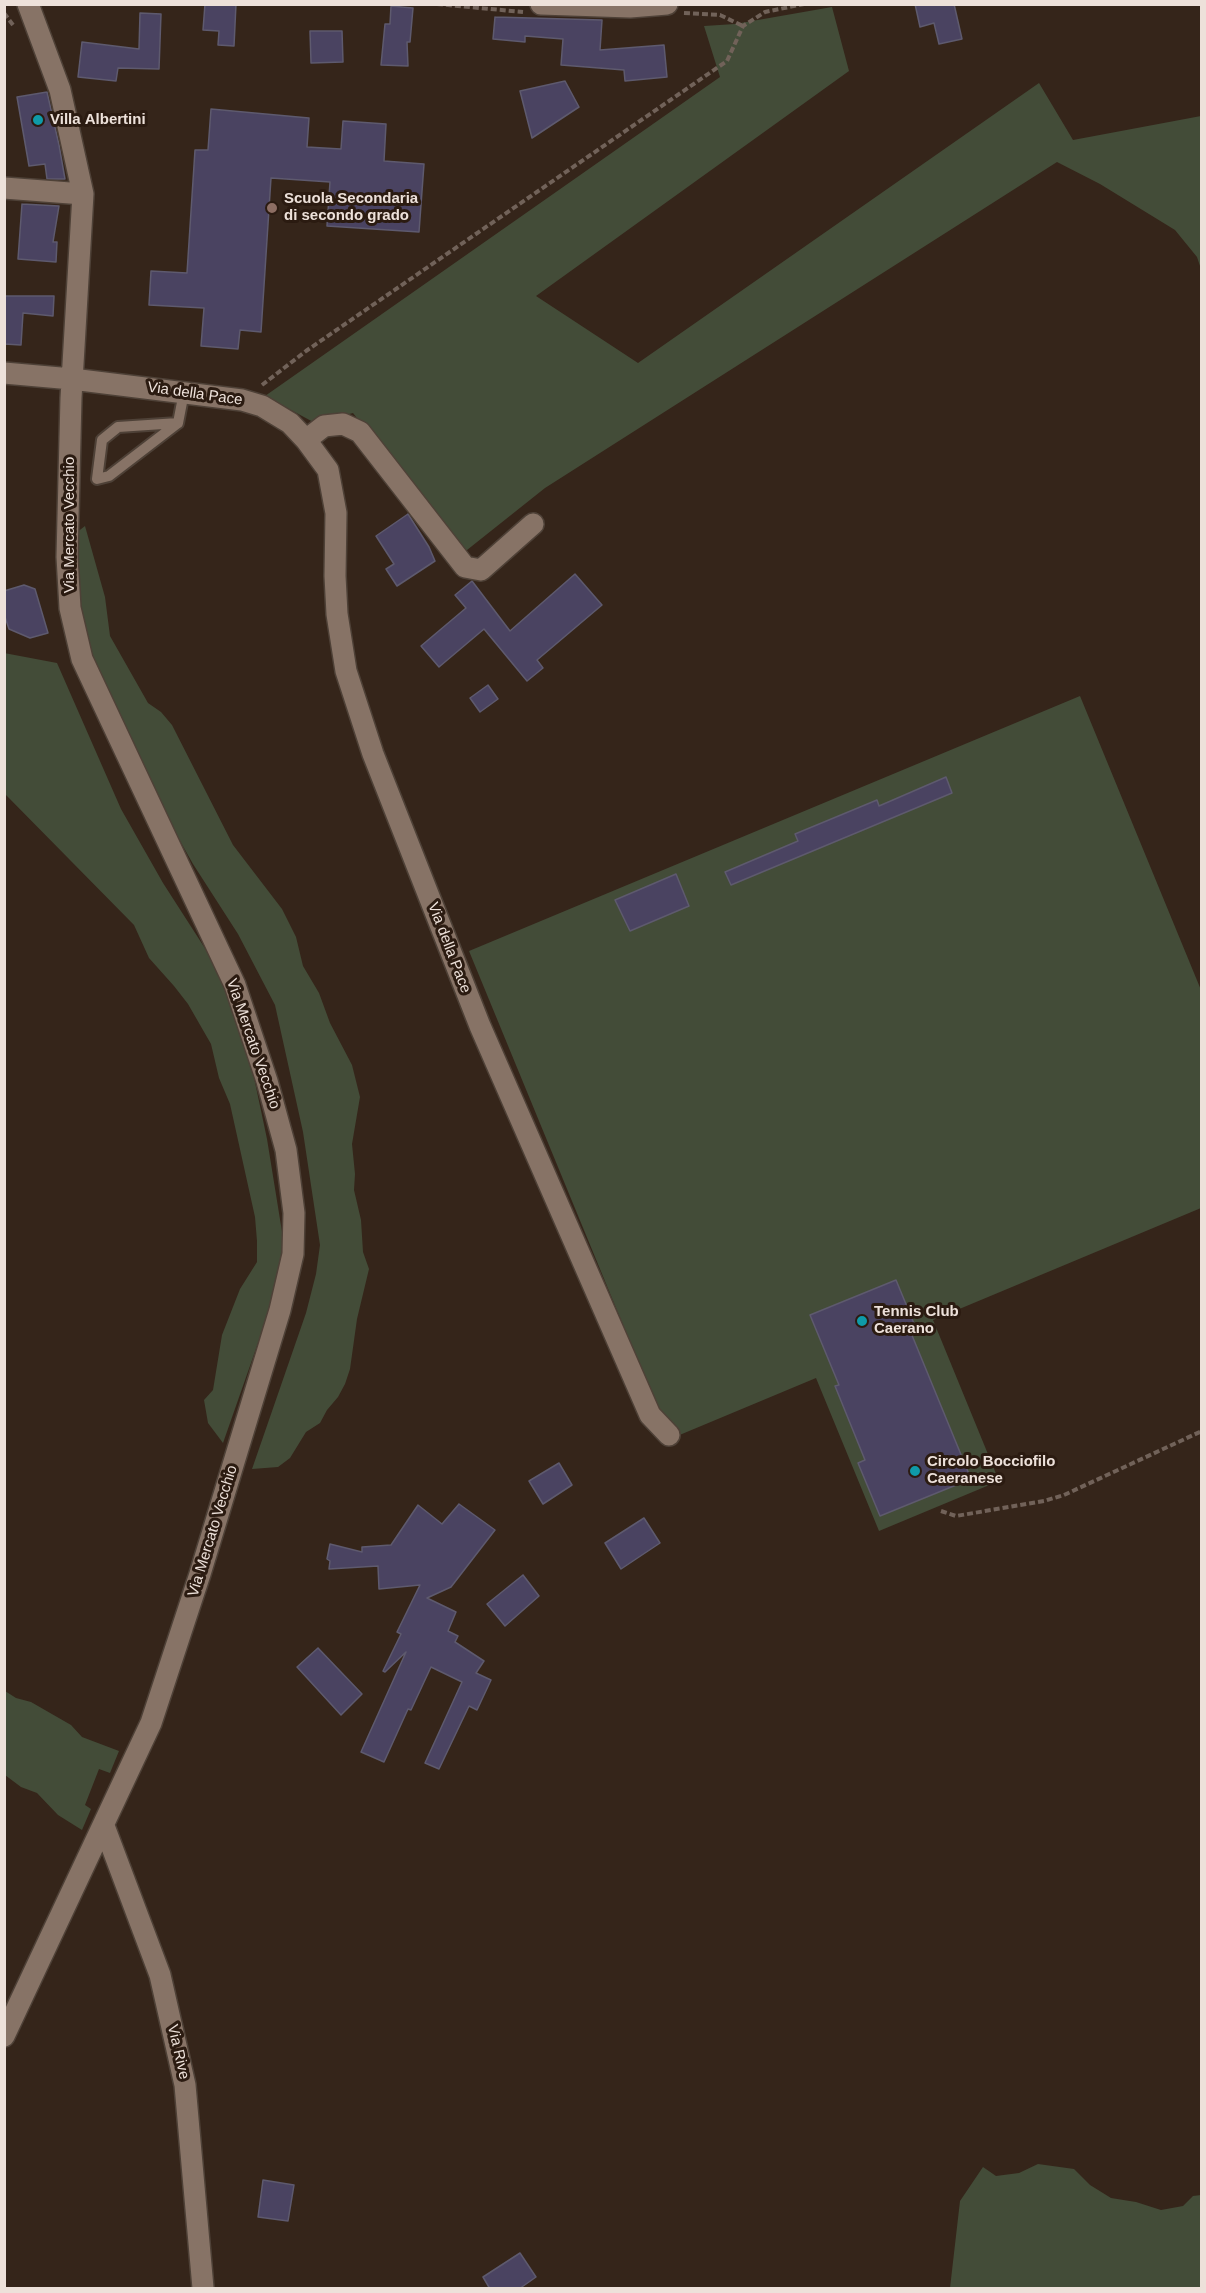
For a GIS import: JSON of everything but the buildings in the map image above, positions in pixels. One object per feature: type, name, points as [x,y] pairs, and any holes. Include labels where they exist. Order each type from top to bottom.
[{"type":"street","name":"Via Mercato Vecchio","points":[[4,2036],[152,1723],[280,1310],[293,1254],[294,1213],[286,1150],[267,1081],[235,985],[82,659],[70,608],[67,557],[72,379],[83,194],[60,90],[28,4]]},
{"type":"street","points":[[541,4],[630,7],[667,4]]},
{"type":"street","points":[[4,188],[83,194]]},
{"type":"street","name":"Via della Pace","points":[[4,373],[242,400],[262,406],[290,423],[328,470],[336,513],[337,614],[346,671],[373,754],[480,1026],[650,1415],[669,1435]]},
{"type":"street","points":[[306,440],[324,426],[343,424],[360,432],[465,567],[482,570],[534,524]]},
{"type":"street","name":"Via Rive","points":[[104,1826],[160,1974],[185,2085],[203,2289]]},
{"type":"lane","points":[[178,423],[118,427],[102,440],[97,479],[109,476],[178,423],[184,392]]},
{"type":"path","points":[[242,400],[306,351],[727,61],[743,26],[765,12],[804,4]]},
{"type":"path","points":[[941,1511],[956,1516],[1064,1495],[1202,1431]]},
{"type":"green space","points":[[832,7],[849,71],[536,296],[638,363],[1039,83],[1073,140],[1201,116],[1201,269],[1197,257],[1175,230],[1100,184],[1057,162],[545,488],[462,554],[353,413],[315,423],[265,396],[720,77],[704,26],[735,24]]},
{"type":"green space","points":[[85,526],[105,597],[110,636],[148,703],[161,712],[172,725],[233,845],[282,909],[296,937],[303,966],[319,993],[330,1023],[352,1065],[360,1097],[352,1144],[354,1190],[361,1220],[363,1252],[369,1269],[357,1319],[350,1369],[338,1397],[320,1423],[306,1432],[290,1458],[278,1467],[252,1469],[306,1313],[316,1274],[320,1245],[303,1132],[275,1005],[238,934],[193,864],[153,793],[103,683],[78,616],[76,533]]},
{"type":"green space","points":[[4,653],[57,663],[121,809],[163,883],[208,953],[241,1016],[267,1139],[284,1244],[281,1268],[272,1303],[223,1443],[208,1423],[204,1400],[213,1390],[222,1335],[240,1289],[257,1262],[255,1217],[230,1104],[219,1078],[211,1044],[188,1004],[149,958],[134,925],[5,794]]},
{"type":"green space","points":[[1080,696],[1201,990],[1201,1208],[933,1320],[999,1481],[879,1531],[816,1378],[670,1439],[469,951]]},
{"type":"green space","points":[[5,1691],[16,1698],[31,1702],[71,1725],[82,1737],[119,1751],[110,1773],[99,1769],[85,1805],[91,1809],[82,1830],[58,1815],[37,1793],[21,1787],[5,1775]]},
{"type":"green space","points":[[1038,2164],[1074,2169],[1090,2185],[1111,2198],[1136,2202],[1161,2210],[1183,2206],[1193,2196],[1201,2195],[1201,2288],[950,2288],[960,2201],[983,2167],[996,2176],[1019,2173]]},
{"type":"place","name":"Villa Albertini","points":[[38,120]]},
{"type":"place","name":"Scuola Secondaria di secondo grado","points":[[272,208]]},
{"type":"place","name":"Tennis Club Caerano","points":[[862,1321]]},
{"type":"place","name":"Circolo Bocciofilo Caeranese","points":[[915,1471]]}]
